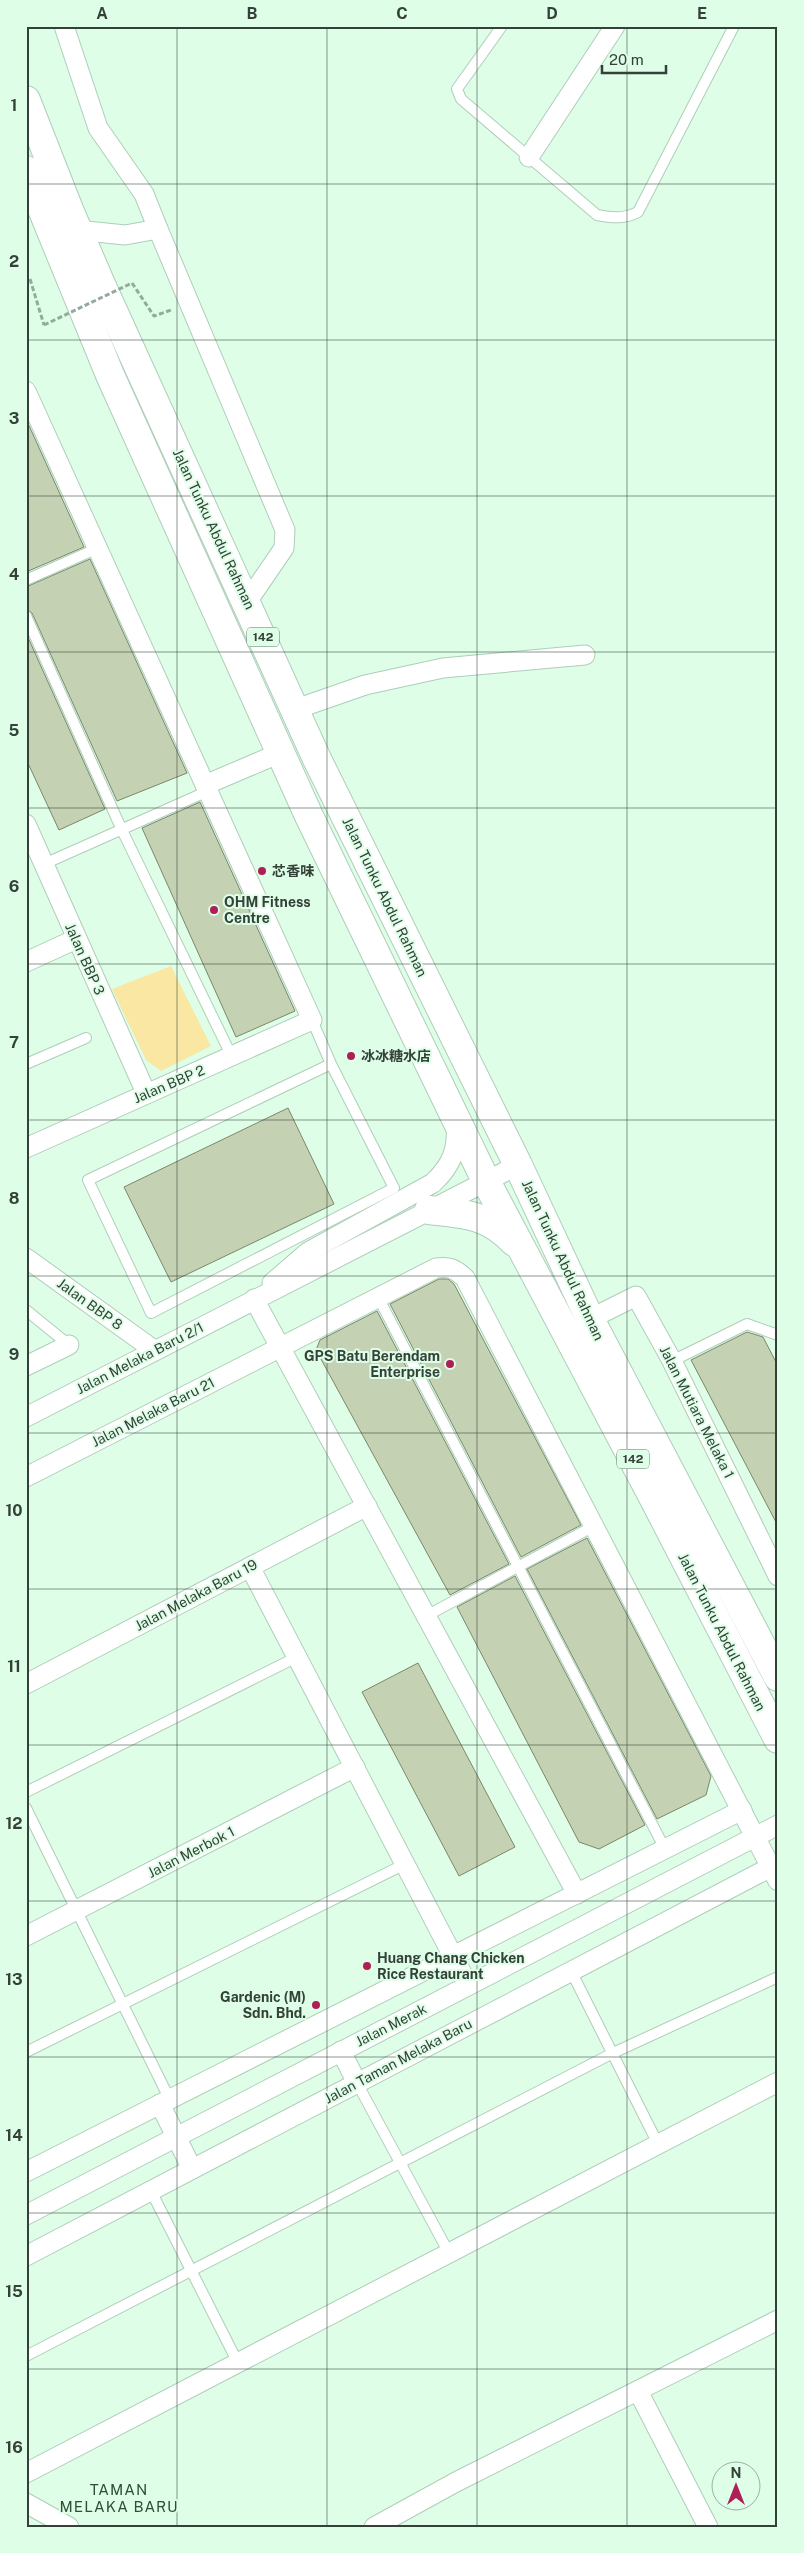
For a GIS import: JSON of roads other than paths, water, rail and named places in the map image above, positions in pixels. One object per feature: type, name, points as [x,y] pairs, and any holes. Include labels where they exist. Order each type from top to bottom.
[{"type":"main road","name":"Jalan Tunku Abdul Rahman","points":[[26,100],[77,230],[321,767],[518,1165],[590,1319],[778,1677]]},
{"type":"main road","name":"Jalan Tunku Abdul Rahman","points":[[26,170],[114,383],[280,752],[394,994],[455,1114],[486,1181],[527,1256],[778,1739]]},
{"type":"main road","points":[[429,1210],[475,1216],[494,1224],[527,1256]]},
{"type":"street","points":[[64,26],[98,128],[144,194],[286,530],[284,548],[247,602]]},
{"type":"street","points":[[529,157],[615,26]]},
{"type":"street","points":[[77,230],[125,235],[158,229]]},
{"type":"street","points":[[26,391],[312,1020]]},
{"type":"street","points":[[296,709],[365,685],[443,668],[585,655]]},
{"type":"street","points":[[207,788],[280,752]]},
{"type":"street","name":"Jalan BBP 3","points":[[26,824],[146,1093]]},
{"type":"street","points":[[26,962],[76,939]]},
{"type":"street","name":"Jalan BBP 2","points":[[26,1148],[312,1020]]},
{"type":"street","points":[[254,1299],[308,1252],[434,1183],[446,1170],[454,1155],[457,1139],[455,1114]]},
{"type":"street","points":[[254,1299],[315,1270],[518,1165]]},
{"type":"street","name":"Jalan BBP 8","points":[[26,1258],[154,1350]]},
{"type":"street","name":"Jalan Melaka Baru 21","points":[[26,1477],[280,1346],[379,1299],[436,1268],[447,1266],[456,1270],[465,1278],[594,1526]]},
{"type":"street","name":"Jalan Mutiara Melaka 1","points":[[590,1319],[636,1296],[672,1361],[778,1576]]},
{"type":"street","points":[[254,1299],[577,1894]]},
{"type":"street","name":"Jalan Melaka Baru 2/1","points":[[26,1417],[254,1299]]},
{"type":"street","points":[[26,1366],[70,1345]]},
{"type":"street","name":"Jalan Melaka Baru 19","points":[[26,1684],[366,1506]]},
{"type":"street","name":"Jalan Taman Melaka Baru","points":[[26,2256],[571,1971],[774,1874],[594,1526]]},
{"type":"street","points":[[250,1567],[468,1985]]},
{"type":"street","name":"Jalan Merbok 1","points":[[26,1936],[77,1912],[354,1768]]},
{"type":"street","points":[[26,2172],[742,1810]]},
{"type":"street","name":"Jalan Merak","points":[[26,2215],[778,1825]]},
{"type":"street","points":[[341,2050],[357,2083]]},
{"type":"street","points":[[26,2472],[778,2082]]},
{"type":"street","points":[[165,2102],[176,2136],[192,2169]]},
{"type":"street","points":[[374,2527],[778,2320]]},
{"type":"street","points":[[638,2391],[708,2527]]},
{"type":"street","points":[[26,2503],[70,2527]]},
{"type":"lane","points":[[502,26],[458,89],[461,99],[597,215],[610,218],[629,217],[638,212],[734,26]]},
{"type":"lane","points":[[26,580],[98,548]]},
{"type":"lane","points":[[26,616],[120,828],[232,1057]]},
{"type":"lane","points":[[44,864],[207,788]]},
{"type":"lane","points":[[312,1020],[331,1064],[394,1188],[151,1313],[88,1180],[331,1064]]},
{"type":"lane","points":[[26,1064],[86,1038]]},
{"type":"lane","points":[[379,1299],[665,1850]]},
{"type":"lane","points":[[26,1310],[70,1345]]},
{"type":"lane","points":[[672,1361],[748,1324],[778,1335]]},
{"type":"lane","points":[[426,1616],[594,1526]]},
{"type":"lane","points":[[26,1792],[297,1657]]},
{"type":"lane","points":[[26,1808],[122,2004],[165,2102]]},
{"type":"lane","points":[[26,2052],[405,1864]]},
{"type":"lane","points":[[571,1971],[658,2144]]},
{"type":"lane","points":[[26,2356],[613,2053],[778,1977]]},
{"type":"lane","points":[[357,2083],[449,2253]]},
{"type":"lane","points":[[150,2191],[238,2363]]},
{"type":"place","name":"芯香味","points":[[262,871]]},
{"type":"place","name":"OHM Fitness Centre","points":[[214,910]]},
{"type":"place","name":"冰冰糖水店","points":[[351,1056]]},
{"type":"place","name":"GPS Batu Berendam Enterprise","points":[[450,1364]]},
{"type":"place","name":"Huang Chang Chicken Rice Restaurant","points":[[367,1966]]},
{"type":"place","name":"Gardenic (M) Sdn. Bhd.","points":[[316,2005]]},
{"type":"district","name":"TAMAN MELAKA BARU","points":[[119,2498]]}]
